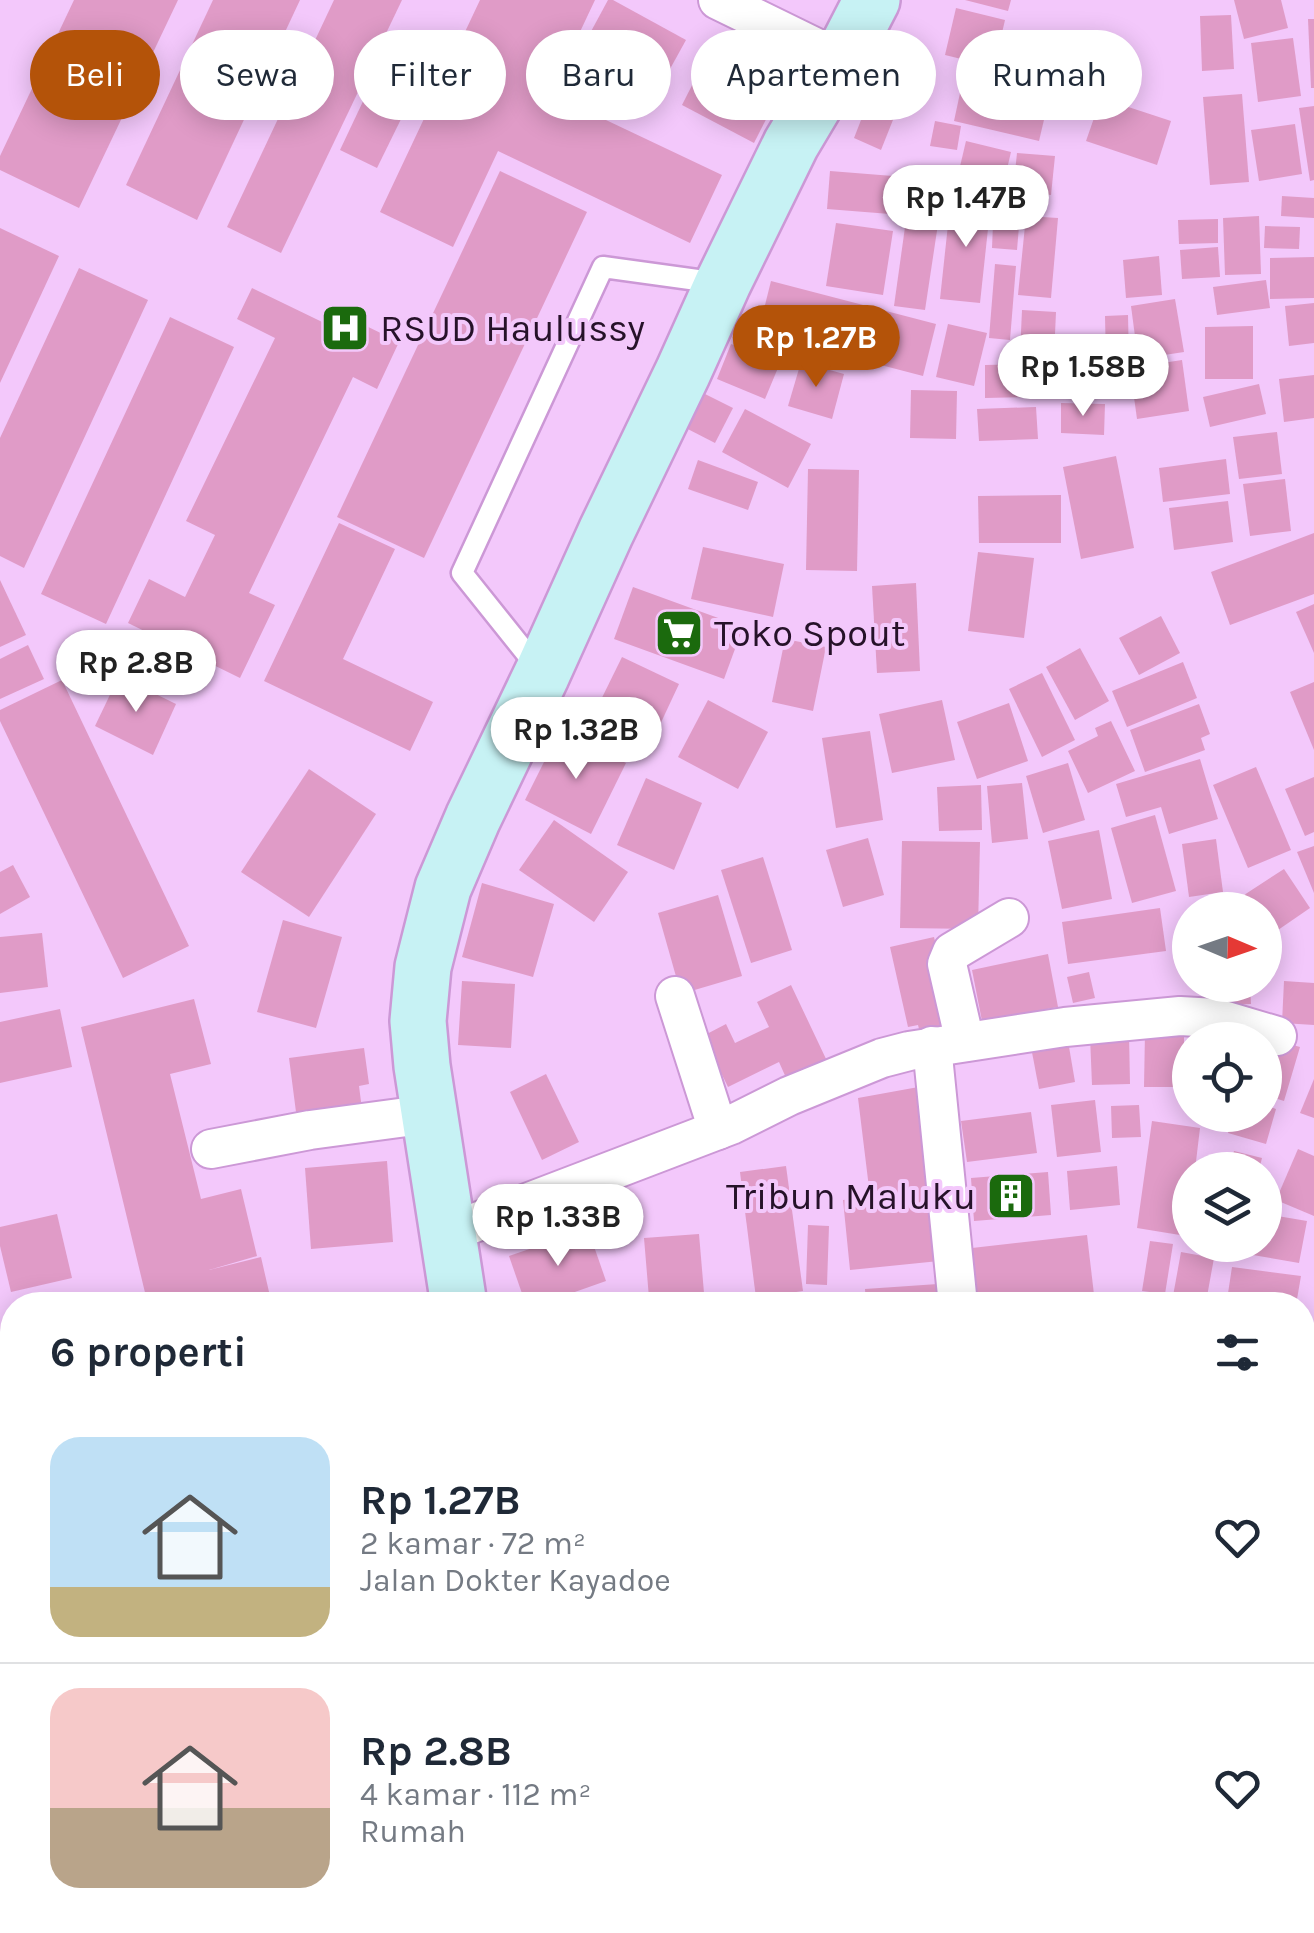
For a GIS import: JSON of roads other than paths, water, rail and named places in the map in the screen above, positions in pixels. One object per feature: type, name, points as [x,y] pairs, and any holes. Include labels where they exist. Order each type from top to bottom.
[{"type":"street","points":[[718,0],[780,30]]},
{"type":"street","points":[[856,30],[872,0]]},
{"type":"street","points":[[457,1292],[418,1021],[422,968],[434,918],[473,818],[723,283],[805,120]]},
{"type":"street","points":[[958,1292],[947,964],[952,952],[1009,918]]},
{"type":"street","points":[[675,996],[718,1130]]},
{"type":"street","points":[[448,1233],[718,1130],[882,1058],[1065,1027],[1180,1016],[1230,1022]]},
{"type":"street","points":[[211,1148],[429,1114]]},
{"type":"lane","points":[[542,674],[462,573],[603,267],[723,283]]},
{"type":"place","name":"RSUD Haulussy","points":[[345,328]]},
{"type":"place","name":"Toko Spout","points":[[679,633]]},
{"type":"place","name":"Tribun Maluku","points":[[1011,1196]]}]
